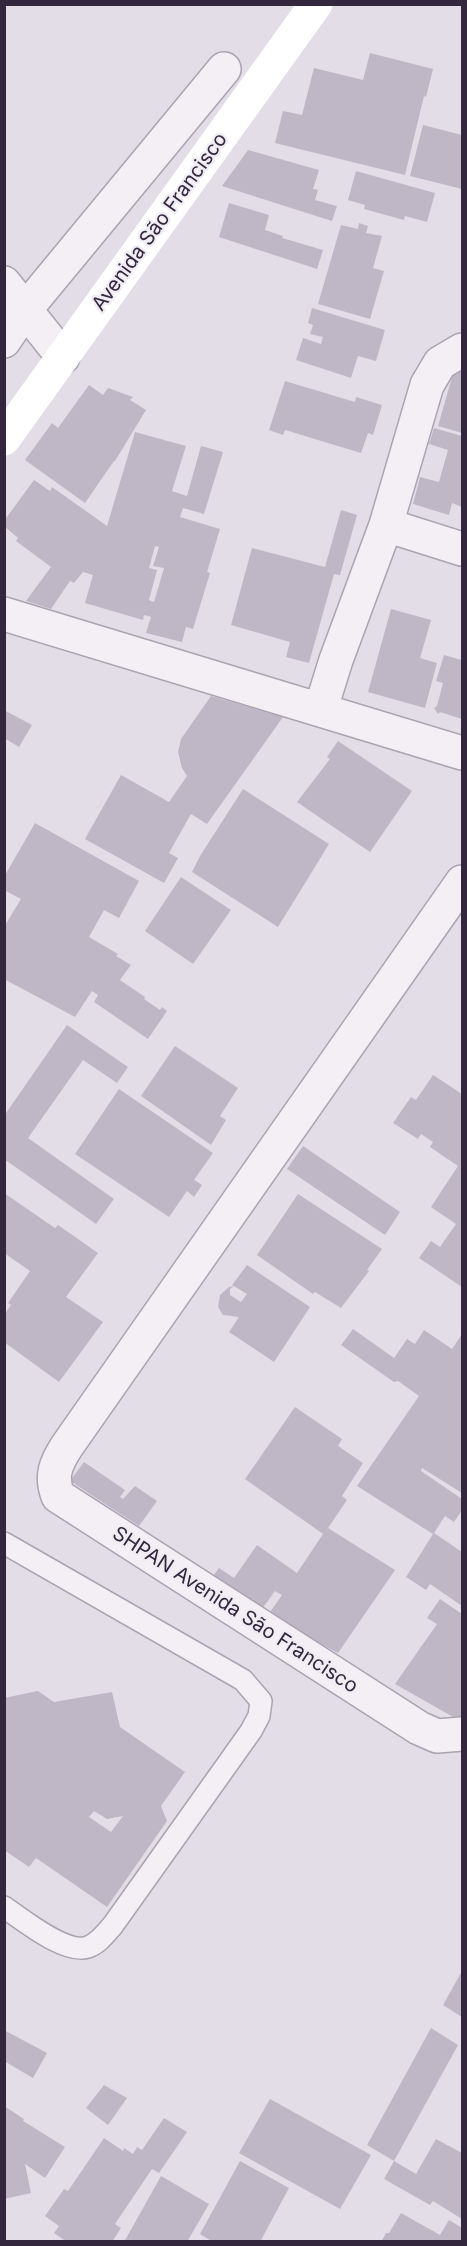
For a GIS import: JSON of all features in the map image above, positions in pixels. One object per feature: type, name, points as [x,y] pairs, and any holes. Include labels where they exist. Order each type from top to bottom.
[{"type":"street","name":"Avenida São Francisco","points":[[4,439],[316,4]]},
{"type":"street","points":[[4,341],[25,310],[224,69]]},
{"type":"street","points":[[4,283],[63,357]]},
{"type":"street","points":[[321,708],[336,660],[386,525],[427,385],[440,363],[462,350]]},
{"type":"street","points":[[386,525],[462,549]]},
{"type":"street","points":[[4,614],[321,708],[462,753]]},
{"type":"street","name":"SHPAN Avenida São Francisco","points":[[462,882],[67,1446],[57,1462],[53,1484],[58,1496],[418,1728],[437,1736],[462,1734]]},
{"type":"lane","points":[[4,1543],[243,1680],[261,1701],[259,1716],[251,1731],[113,1925],[98,1942],[86,1948],[61,1944],[4,1907]]},
{"type":"building","points":[[370,53],[433,69],[426,97],[424,96],[405,175],[275,143],[283,111],[302,115],[314,68],[363,80]]},
{"type":"building","points":[[423,125],[462,135],[462,189],[410,176]]},
{"type":"building","points":[[248,150],[319,170],[313,189],[318,190],[315,200],[337,206],[332,221],[222,186]]},
{"type":"building","points":[[356,171],[435,193],[427,222],[405,216],[404,220],[364,209],[365,205],[348,200]]},
{"type":"building","points":[[229,203],[269,215],[265,230],[283,236],[282,238],[323,250],[317,269],[219,237]]},
{"type":"building","points":[[359,223],[368,226],[366,233],[382,236],[373,268],[384,271],[370,319],[318,304],[341,225],[358,229]]},
{"type":"building","points":[[312,308],[385,330],[376,361],[358,356],[351,378],[296,360],[303,338],[321,344],[323,337],[310,334],[313,325],[308,323]]},
{"type":"building","points":[[457,360],[462,361],[462,433],[438,426]]},
{"type":"building","points":[[285,381],[355,402],[356,397],[382,405],[373,435],[368,433],[361,453],[285,430],[283,435],[269,430]]},
{"type":"building","points":[[89,385],[103,395],[108,388],[133,397],[130,400],[146,410],[115,461],[85,503],[25,460],[52,423],[58,428]]},
{"type":"building","points":[[434,428],[462,436],[462,507],[452,503],[449,515],[413,504],[420,477],[439,482],[448,450],[429,444]]},
{"type":"building","points":[[135,432],[186,446],[172,491],[187,496],[201,446],[223,452],[204,514],[183,508],[180,517],[220,529],[207,572],[210,573],[193,629],[186,627],[182,642],[146,633],[151,617],[144,615],[143,620],[85,603],[93,575],[83,572],[74,583],[70,581],[51,609],[26,601],[51,567],[16,541],[18,538],[4,526],[4,521],[34,480],[50,491],[52,487],[107,526]],"holes":[[[155,546],[159,547],[153,566],[164,568],[154,602],[149,600],[157,570],[149,568]]]},
{"type":"building","points":[[341,510],[357,515],[340,575],[334,574],[309,663],[286,657],[290,642],[231,625],[252,548],[325,567]]},
{"type":"building","points":[[391,609],[431,620],[420,658],[437,663],[425,708],[368,692]]},
{"type":"building","points":[[444,655],[462,660],[462,719],[440,712],[438,714],[434,708],[437,706],[443,683],[436,681]]},
{"type":"building","points":[[211,696],[283,717],[207,824],[191,814],[169,853],[178,858],[164,883],[85,839],[121,775],[169,802],[187,776],[182,768],[178,752],[181,739]]},
{"type":"building","points":[[4,710],[32,725],[19,747],[4,738]]},
{"type":"building","points":[[338,741],[412,791],[370,852],[297,802],[330,759],[327,757]]},
{"type":"building","points":[[243,789],[329,844],[278,927],[192,872]]},
{"type":"building","points":[[35,823],[139,881],[119,918],[104,910],[89,937],[118,954],[116,956],[131,965],[120,980],[160,1010],[162,1007],[167,1011],[148,1039],[94,1002],[98,995],[92,991],[75,1017],[4,979],[4,927],[21,899],[4,890],[4,877]]},
{"type":"building","points":[[181,877],[231,910],[193,964],[145,931]]},
{"type":"building","points":[[67,1025],[128,1067],[117,1083],[83,1060],[28,1138],[114,1199],[96,1224],[7,1161],[4,1164],[4,1116]]},
{"type":"building","points":[[175,1046],[238,1088],[220,1116],[226,1120],[211,1145],[141,1096]]},
{"type":"building","points":[[433,1075],[462,1094],[462,1287],[419,1258],[431,1241],[440,1247],[456,1224],[431,1207],[458,1166],[430,1147],[433,1142],[421,1134],[418,1139],[393,1123],[411,1097],[416,1100]]},
{"type":"building","points":[[119,1089],[213,1153],[194,1180],[202,1185],[194,1197],[187,1191],[169,1217],[75,1154]]},
{"type":"building","points":[[303,1146],[400,1212],[385,1235],[287,1169]]},
{"type":"building","points":[[4,1193],[55,1228],[58,1225],[98,1253],[66,1297],[103,1322],[59,1382],[4,1342],[4,1315],[11,1305],[8,1303],[30,1271],[4,1253]]},
{"type":"building","points":[[298,1194],[382,1249],[367,1270],[369,1271],[341,1308],[315,1292],[313,1294],[257,1255]]},
{"type":"building","points":[[247,1265],[310,1307],[274,1362],[229,1332],[239,1317],[223,1315],[218,1307],[220,1295],[229,1287],[234,1286],[232,1285]],"holes":[[[234,1286],[247,1294],[241,1302],[230,1295],[230,1289]]]},
{"type":"building","points":[[353,1329],[394,1358],[407,1339],[415,1344],[424,1330],[452,1349],[462,1334],[462,1493],[422,1468],[421,1471],[462,1499],[462,1510],[454,1522],[445,1516],[434,1533],[462,1552],[462,1606],[430,1584],[426,1590],[406,1577],[433,1534],[357,1486],[419,1396],[398,1381],[394,1382],[341,1345]]},
{"type":"building","points":[[295,1407],[342,1439],[338,1446],[363,1463],[342,1496],[347,1500],[328,1528],[395,1570],[338,1653],[268,1615],[282,1595],[275,1591],[262,1609],[213,1576],[219,1568],[234,1578],[257,1545],[297,1573],[323,1534],[245,1479]]},
{"type":"building","points":[[84,1462],[125,1490],[120,1497],[123,1499],[135,1486],[157,1501],[139,1526],[70,1481]]},
{"type":"building","points":[[440,1599],[462,1614],[462,1716],[455,1718],[395,1684],[437,1624],[427,1618]]},
{"type":"building","points":[[38,1691],[54,1702],[112,1692],[120,1727],[185,1772],[161,1806],[167,1821],[107,1907],[36,1858],[29,1867],[4,1850],[4,1698]],"holes":[[[94,1811],[107,1819],[123,1816],[111,1832],[89,1817]]]},
{"type":"building","points":[[462,1971],[462,2017],[443,2005]]},
{"type":"building","points":[[431,2028],[458,2045],[394,2161],[367,2145]]},
{"type":"building","points":[[4,2030],[47,2053],[33,2078],[4,2061]]},
{"type":"building","points":[[104,2085],[127,2098],[108,2125],[86,2108]]},
{"type":"building","points":[[270,2099],[371,2155],[340,2209],[239,2153]]},
{"type":"building","points":[[4,2106],[24,2119],[23,2121],[65,2147],[45,2178],[25,2164],[31,2193],[4,2199]]},
{"type":"building","points":[[164,2118],[187,2132],[159,2173],[152,2169],[115,2224],[121,2228],[112,2242],[67,2242],[54,2233],[59,2226],[45,2216],[64,2189],[68,2191],[104,2138],[123,2151],[124,2148],[133,2154],[137,2147],[142,2150]]},
{"type":"building","points":[[436,2139],[462,2153],[462,2219],[433,2201],[430,2205],[384,2179],[394,2161],[416,2174]]},
{"type":"building","points":[[240,2161],[289,2188],[260,2242],[213,2242],[200,2234]]},
{"type":"building","points":[[161,2176],[209,2204],[187,2242],[124,2242]]},
{"type":"building","points":[[401,2213],[440,2235],[449,2220],[462,2228],[462,2242],[381,2242]]}]
